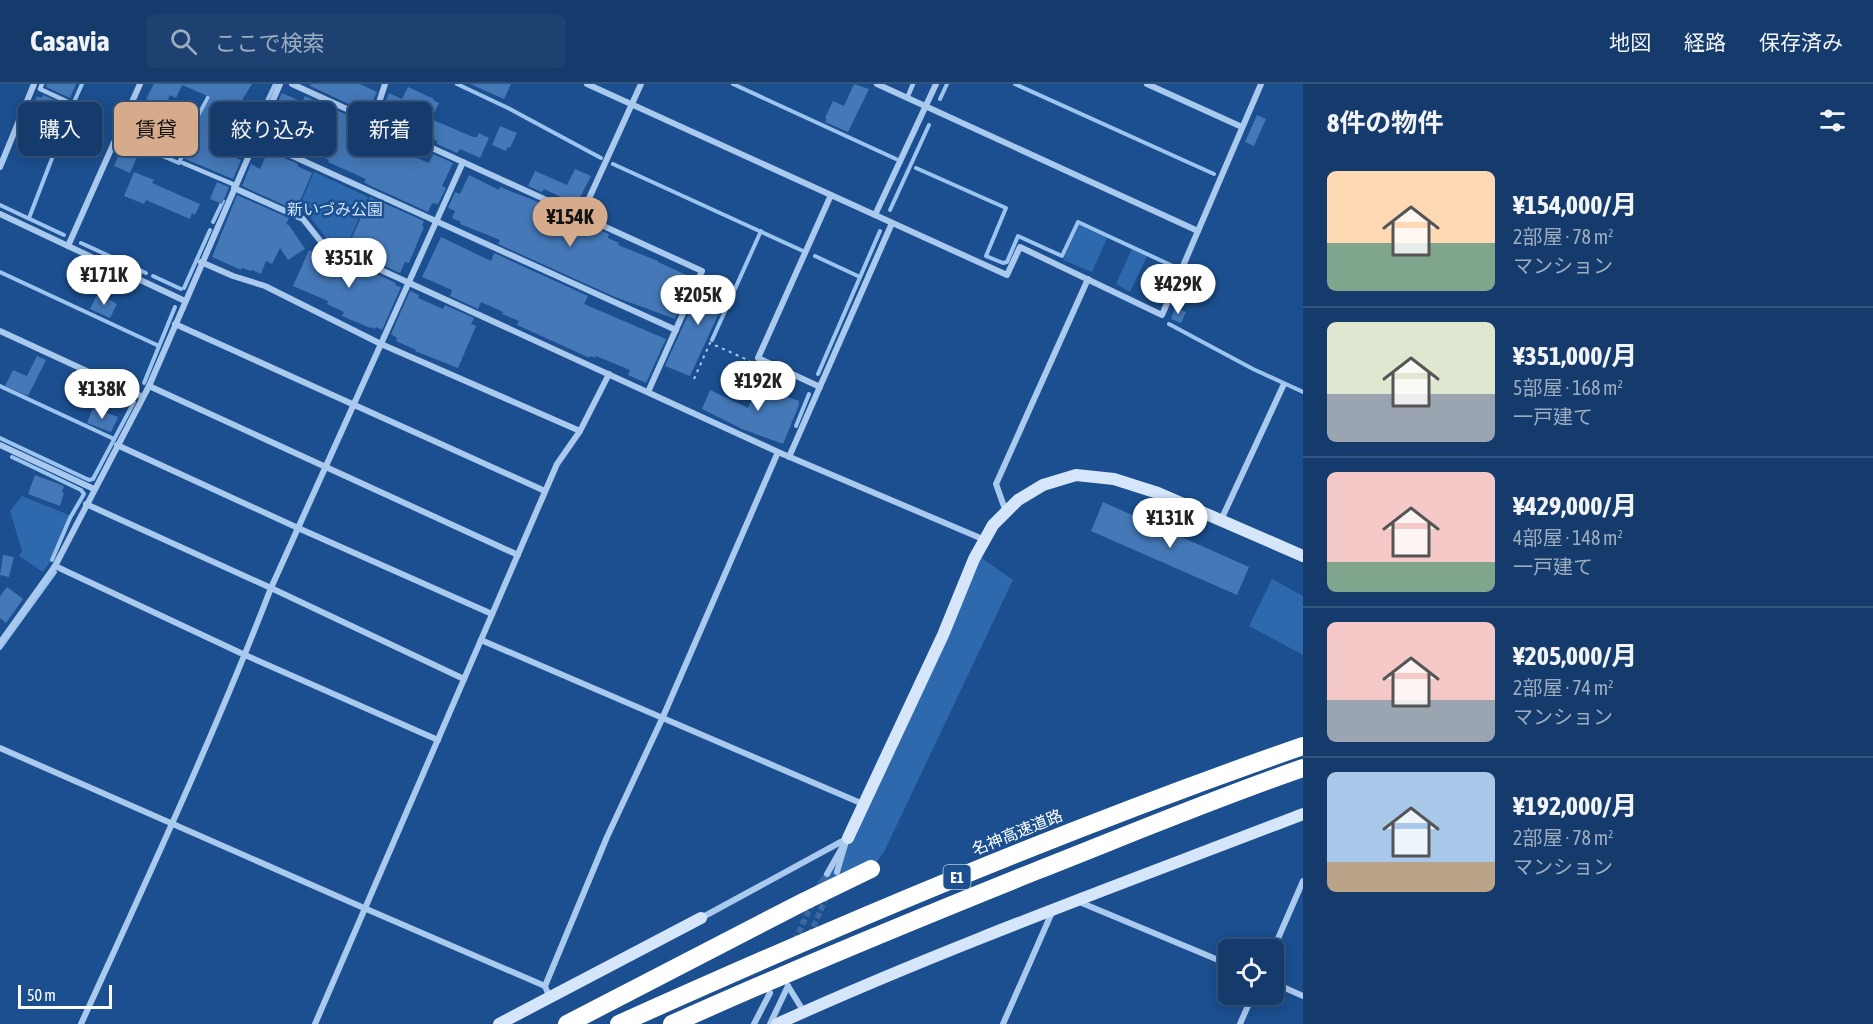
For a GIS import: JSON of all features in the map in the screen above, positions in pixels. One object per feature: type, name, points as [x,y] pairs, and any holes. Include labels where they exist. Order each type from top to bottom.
[{"type":"highway","name":"名神高速道路","points":[[619,1024],[920,892],[1229,771],[1303,746]]},
{"type":"highway","name":"E1","points":[[672,1024],[787,972],[1237,791],[1303,768]]},
{"type":"highway","points":[[567,1024],[871,869]]},
{"type":"street","points":[[0,167],[34,84]]},
{"type":"street","points":[[68,246],[140,84]]},
{"type":"street","points":[[271,102],[279,84]]},
{"type":"street","points":[[292,84],[348,110]]},
{"type":"street","points":[[379,102],[385,84]]},
{"type":"street","points":[[587,84],[1007,275],[1020,247],[1162,315],[1261,84]]},
{"type":"street","points":[[581,216],[641,84]]},
{"type":"street","points":[[877,84],[1198,231]]},
{"type":"street","points":[[875,215],[936,84]]},
{"type":"street","points":[[1147,84],[1242,128]]},
{"type":"street","points":[[432,148],[702,271],[648,392]]},
{"type":"street","points":[[0,643],[55,566],[149,386],[248,156]]},
{"type":"street","points":[[293,156],[676,330]]},
{"type":"street","points":[[81,1024],[172,823],[245,655],[271,588],[463,162]]},
{"type":"street","points":[[235,187],[303,219],[322,243],[789,457],[985,540]]},
{"type":"street","points":[[820,387],[758,358],[831,195]]},
{"type":"street","points":[[0,214],[185,301]]},
{"type":"street","points":[[789,457],[892,223]]},
{"type":"street","points":[[201,262],[233,276],[265,286],[381,344],[580,431]]},
{"type":"street","points":[[1006,513],[996,484],[1088,279]]},
{"type":"street","points":[[175,324],[545,491]]},
{"type":"street","points":[[0,331],[143,397]]},
{"type":"street","points":[[315,1024],[557,464],[580,431],[609,374]]},
{"type":"street","points":[[149,386],[518,555]]},
{"type":"street","points":[[1220,520],[1283,386]]},
{"type":"street","points":[[117,445],[492,614]]},
{"type":"street","points":[[1,448],[94,489]]},
{"type":"street","points":[[547,991],[607,837],[662,719],[778,452]]},
{"type":"street","points":[[827,874],[846,841],[943,635],[974,560],[993,525],[1018,500],[1043,485],[1076,475],[1114,479],[1158,493],[1303,556]]},
{"type":"street","points":[[86,504],[464,679]]},
{"type":"street","points":[[55,566],[245,655],[438,740]]},
{"type":"street","points":[[481,640],[863,804]]},
{"type":"street","points":[[0,748],[547,991]]},
{"type":"street","points":[[777,1024],[863,985],[1303,814]]},
{"type":"street","points":[[837,872],[846,841]]},
{"type":"street","points":[[499,1024],[547,991],[701,918],[846,841]]},
{"type":"street","points":[[1278,939],[1303,881]]},
{"type":"street","points":[[1076,901],[1218,960]]},
{"type":"street","points":[[1004,1024],[1053,910]]},
{"type":"street","points":[[770,1024],[788,986],[804,1012]]},
{"type":"street","points":[[1284,987],[1303,996]]},
{"type":"street","points":[[754,1024],[770,993]]},
{"type":"street","points":[[1240,1024],[1248,1005]]},
{"type":"lane","points":[[42,84],[40,89],[66,101]]},
{"type":"lane","points":[[907,98],[913,84]]},
{"type":"lane","points":[[183,163],[235,187]]},
{"type":"path","points":[[694,379],[710,343],[750,361],[758,358]]},
{"type":"green space","name":"新いづみ公園","points":[[314,172],[368,197],[346,248],[327,239],[308,214],[298,209]]},
{"type":"green space","points":[[1079,225],[1107,238],[1092,272],[1063,260]]},
{"type":"green space","points":[[1132,249],[1147,256],[1130,292],[1116,284]]},
{"type":"green space","points":[[22,496],[69,515],[51,560],[43,572],[19,556],[22,551],[10,511]]},
{"type":"green space","points":[[976,554],[1013,580],[884,852],[871,869],[805,901],[848,838]]},
{"type":"green space","points":[[1272,579],[1303,596],[1303,655],[1249,626]]},
{"type":"building","points":[[47,84],[76,84],[70,98],[46,87]]},
{"type":"building","points":[[154,84],[252,84],[241,102],[210,102],[210,156],[237,156],[236,158],[241,160],[233,179],[183,158],[184,156],[198,156],[198,121],[210,97],[182,85],[176,98],[170,95],[167,102],[153,102],[146,99]]},
{"type":"building","points":[[311,84],[360,84],[377,92],[372,102],[348,104],[310,86]]},
{"type":"building","points":[[470,84],[511,84],[504,99]]},
{"type":"building","points":[[854,84],[869,89],[848,132],[825,122],[827,119],[825,118],[833,101],[844,106]]},
{"type":"building","points":[[408,87],[439,103],[432,117],[432,102],[385,102],[389,93],[402,99]]},
{"type":"building","points":[[282,93],[302,102],[278,102]]},
{"type":"building","points":[[43,95],[60,102],[35,102],[37,96],[41,98]]},
{"type":"building","points":[[305,96],[318,102],[302,102]]},
{"type":"building","points":[[336,110],[348,115],[348,156],[412,156],[429,163],[433,154],[453,163],[442,186],[446,188],[438,204],[432,203],[428,212],[369,185],[364,182],[366,179],[328,162],[329,160],[320,156],[336,156]]},
{"type":"building","points":[[1257,115],[1266,119],[1254,146],[1245,142]]},
{"type":"building","points":[[432,119],[473,137],[477,137],[479,133],[489,138],[480,158],[460,149],[457,153],[437,144],[437,141],[432,139]]},
{"type":"building","points":[[500,126],[517,133],[510,148],[508,147],[506,151],[492,145]]},
{"type":"building","points":[[118,156],[137,157],[130,173],[114,166]]},
{"type":"building","points":[[266,156],[280,156],[312,173],[297,208],[294,206],[293,209],[242,186],[251,164],[260,169]]},
{"type":"building","points":[[575,169],[591,176],[575,207],[544,189],[542,192],[528,186],[535,171],[567,185]]},
{"type":"building","points":[[134,172],[154,180],[152,183],[200,204],[195,215],[192,213],[190,219],[146,200],[144,204],[124,196]]},
{"type":"building","points":[[469,175],[499,190],[500,187],[538,202],[535,208],[553,216],[555,210],[609,234],[608,238],[619,243],[618,245],[693,278],[675,319],[615,297],[498,244],[500,240],[460,224],[461,222],[452,218],[455,211],[448,208],[455,192],[460,194]]},
{"type":"building","points":[[217,182],[229,187],[222,204],[210,199]]},
{"type":"building","points":[[237,195],[289,218],[286,224],[305,249],[288,260],[280,248],[272,264],[266,261],[261,274],[242,268],[241,270],[212,257]]},
{"type":"building","points":[[370,197],[424,221],[422,226],[424,227],[409,263],[405,262],[400,273],[347,249]]},
{"type":"building","points":[[441,237],[491,261],[494,253],[588,296],[584,304],[666,339],[646,383],[628,375],[630,370],[596,356],[595,358],[590,356],[590,358],[517,325],[519,321],[481,302],[478,309],[450,296],[452,290],[422,277]]},
{"type":"building","points":[[309,250],[337,262],[339,257],[401,287],[382,330],[376,327],[375,329],[370,328],[342,316],[344,312],[327,304],[328,301],[293,286]]},
{"type":"building","points":[[709,277],[731,287],[690,376],[665,366],[703,282],[706,284]]},
{"type":"building","points":[[410,291],[419,295],[418,298],[443,309],[445,305],[474,318],[471,324],[476,326],[458,368],[415,351],[396,341],[397,338],[391,334]]},
{"type":"building","points":[[98,293],[117,304],[110,318],[90,309]]},
{"type":"building","points":[[1175,308],[1186,312],[1181,323],[1171,319]]},
{"type":"building","points":[[37,356],[46,360],[28,396],[5,386],[13,370],[27,376]]},
{"type":"building","points":[[785,380],[794,384],[788,397],[799,401],[799,405],[783,444],[742,429],[702,409],[710,390],[748,408],[757,387],[778,396]]},
{"type":"building","points":[[93,408],[118,417],[111,432],[87,423]]},
{"type":"building","points":[[35,475],[64,486],[60,506],[28,494]]},
{"type":"building","points":[[1103,502],[1249,567],[1237,595],[1091,531]]},
{"type":"building","points":[[3,555],[14,557],[9,577],[0,575]]},
{"type":"building","points":[[7,587],[23,599],[6,623],[0,618],[0,596]]},
{"type":"waterway","points":[[74,102],[82,84]]},
{"type":"waterway","points":[[266,102],[275,84]]},
{"type":"waterway","points":[[457,84],[508,108],[601,158]]},
{"type":"waterway","points":[[733,84],[896,159]]},
{"type":"waterway","points":[[940,99],[947,84]]},
{"type":"waterway","points":[[1015,84],[1214,174]]},
{"type":"waterway","points":[[198,116],[210,94]]},
{"type":"waterway","points":[[890,210],[929,125]]},
{"type":"waterway","points":[[29,218],[53,156]]},
{"type":"waterway","points":[[162,156],[179,163],[182,156]]},
{"type":"waterway","points":[[613,164],[803,251]]},
{"type":"waterway","points":[[916,168],[1006,208],[986,256],[1003,263],[1007,262],[1018,236],[1062,256],[1078,222],[1175,267]]},
{"type":"waterway","points":[[213,222],[223,201]]},
{"type":"waterway","points":[[0,205],[64,235]]},
{"type":"waterway","points":[[184,288],[210,230]]},
{"type":"waterway","points":[[712,340],[761,231]]},
{"type":"waterway","points":[[818,374],[880,231]]},
{"type":"waterway","points":[[81,243],[129,265]]},
{"type":"waterway","points":[[815,256],[860,277]]},
{"type":"waterway","points":[[135,268],[146,273]]},
{"type":"waterway","points":[[0,272],[159,346]]},
{"type":"waterway","points":[[153,276],[181,289]]},
{"type":"waterway","points":[[144,383],[175,307]]},
{"type":"waterway","points":[[1169,324],[1253,369],[1303,392]]},
{"type":"waterway","points":[[0,386],[114,439]]},
{"type":"waterway","points":[[796,426],[809,394]]},
{"type":"waterway","points":[[0,438],[89,480],[93,479],[134,402]]},
{"type":"waterway","points":[[12,457],[81,490],[84,494],[70,518],[52,560]]},
{"type":"waterway","points":[[0,648],[55,572]]},
{"type":"tunnel","points":[[819,890],[827,874]]},
{"type":"tunnel","points":[[810,935],[827,895]]},
{"type":"tunnel","points":[[795,941],[813,901]]}]
